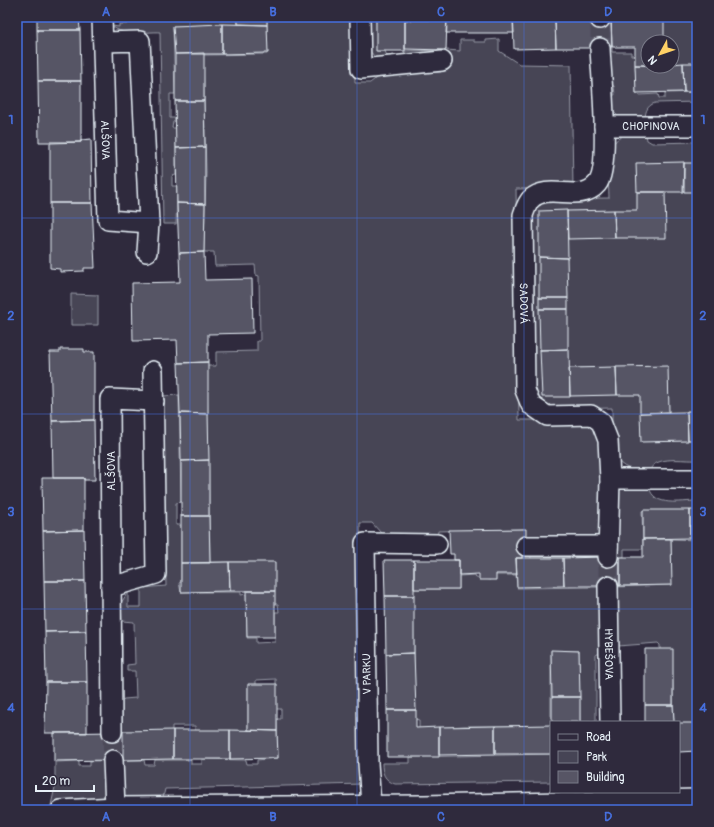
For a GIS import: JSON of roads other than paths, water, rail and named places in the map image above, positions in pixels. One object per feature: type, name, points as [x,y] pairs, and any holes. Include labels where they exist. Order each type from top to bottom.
[{"type":"street","name":"ALŠOVA","points":[[102,17],[108,220],[149,223]]},
{"type":"street","points":[[360,17],[361,68],[442,61]]},
{"type":"street","points":[[103,42],[140,41],[149,223],[147,252]]},
{"type":"street","name":"SADOVÁ","points":[[526,546],[608,552],[610,479],[608,440],[601,422],[592,415],[548,416],[531,405],[525,390],[524,356],[523,215],[530,200],[540,192],[583,193],[597,184],[603,173],[604,126],[600,48]]},
{"type":"street","name":"CHOPINOVA","points":[[604,126],[697,126]]},
{"type":"street","points":[[112,587],[156,574],[153,371]]},
{"type":"street","name":"ALŠOVA","points":[[112,732],[110,399],[154,401]]},
{"type":"street","points":[[610,479],[697,479]]},
{"type":"street","name":"V PARKU","points":[[371,805],[368,763],[365,543],[437,544]]},
{"type":"street","name":"HYBEŠOVA","points":[[608,586],[610,721]]},
{"type":"street","points":[[113,760],[115,807]]},
{"type":"street","points":[[61,810],[115,807],[234,808],[371,805],[424,808],[524,806],[611,796],[697,799]]},
{"type":"tunnel","points":[[600,19],[600,48]]},
{"type":"tunnel","points":[[608,557],[608,586]]},
{"type":"tunnel","points":[[112,732],[113,760]]}]
